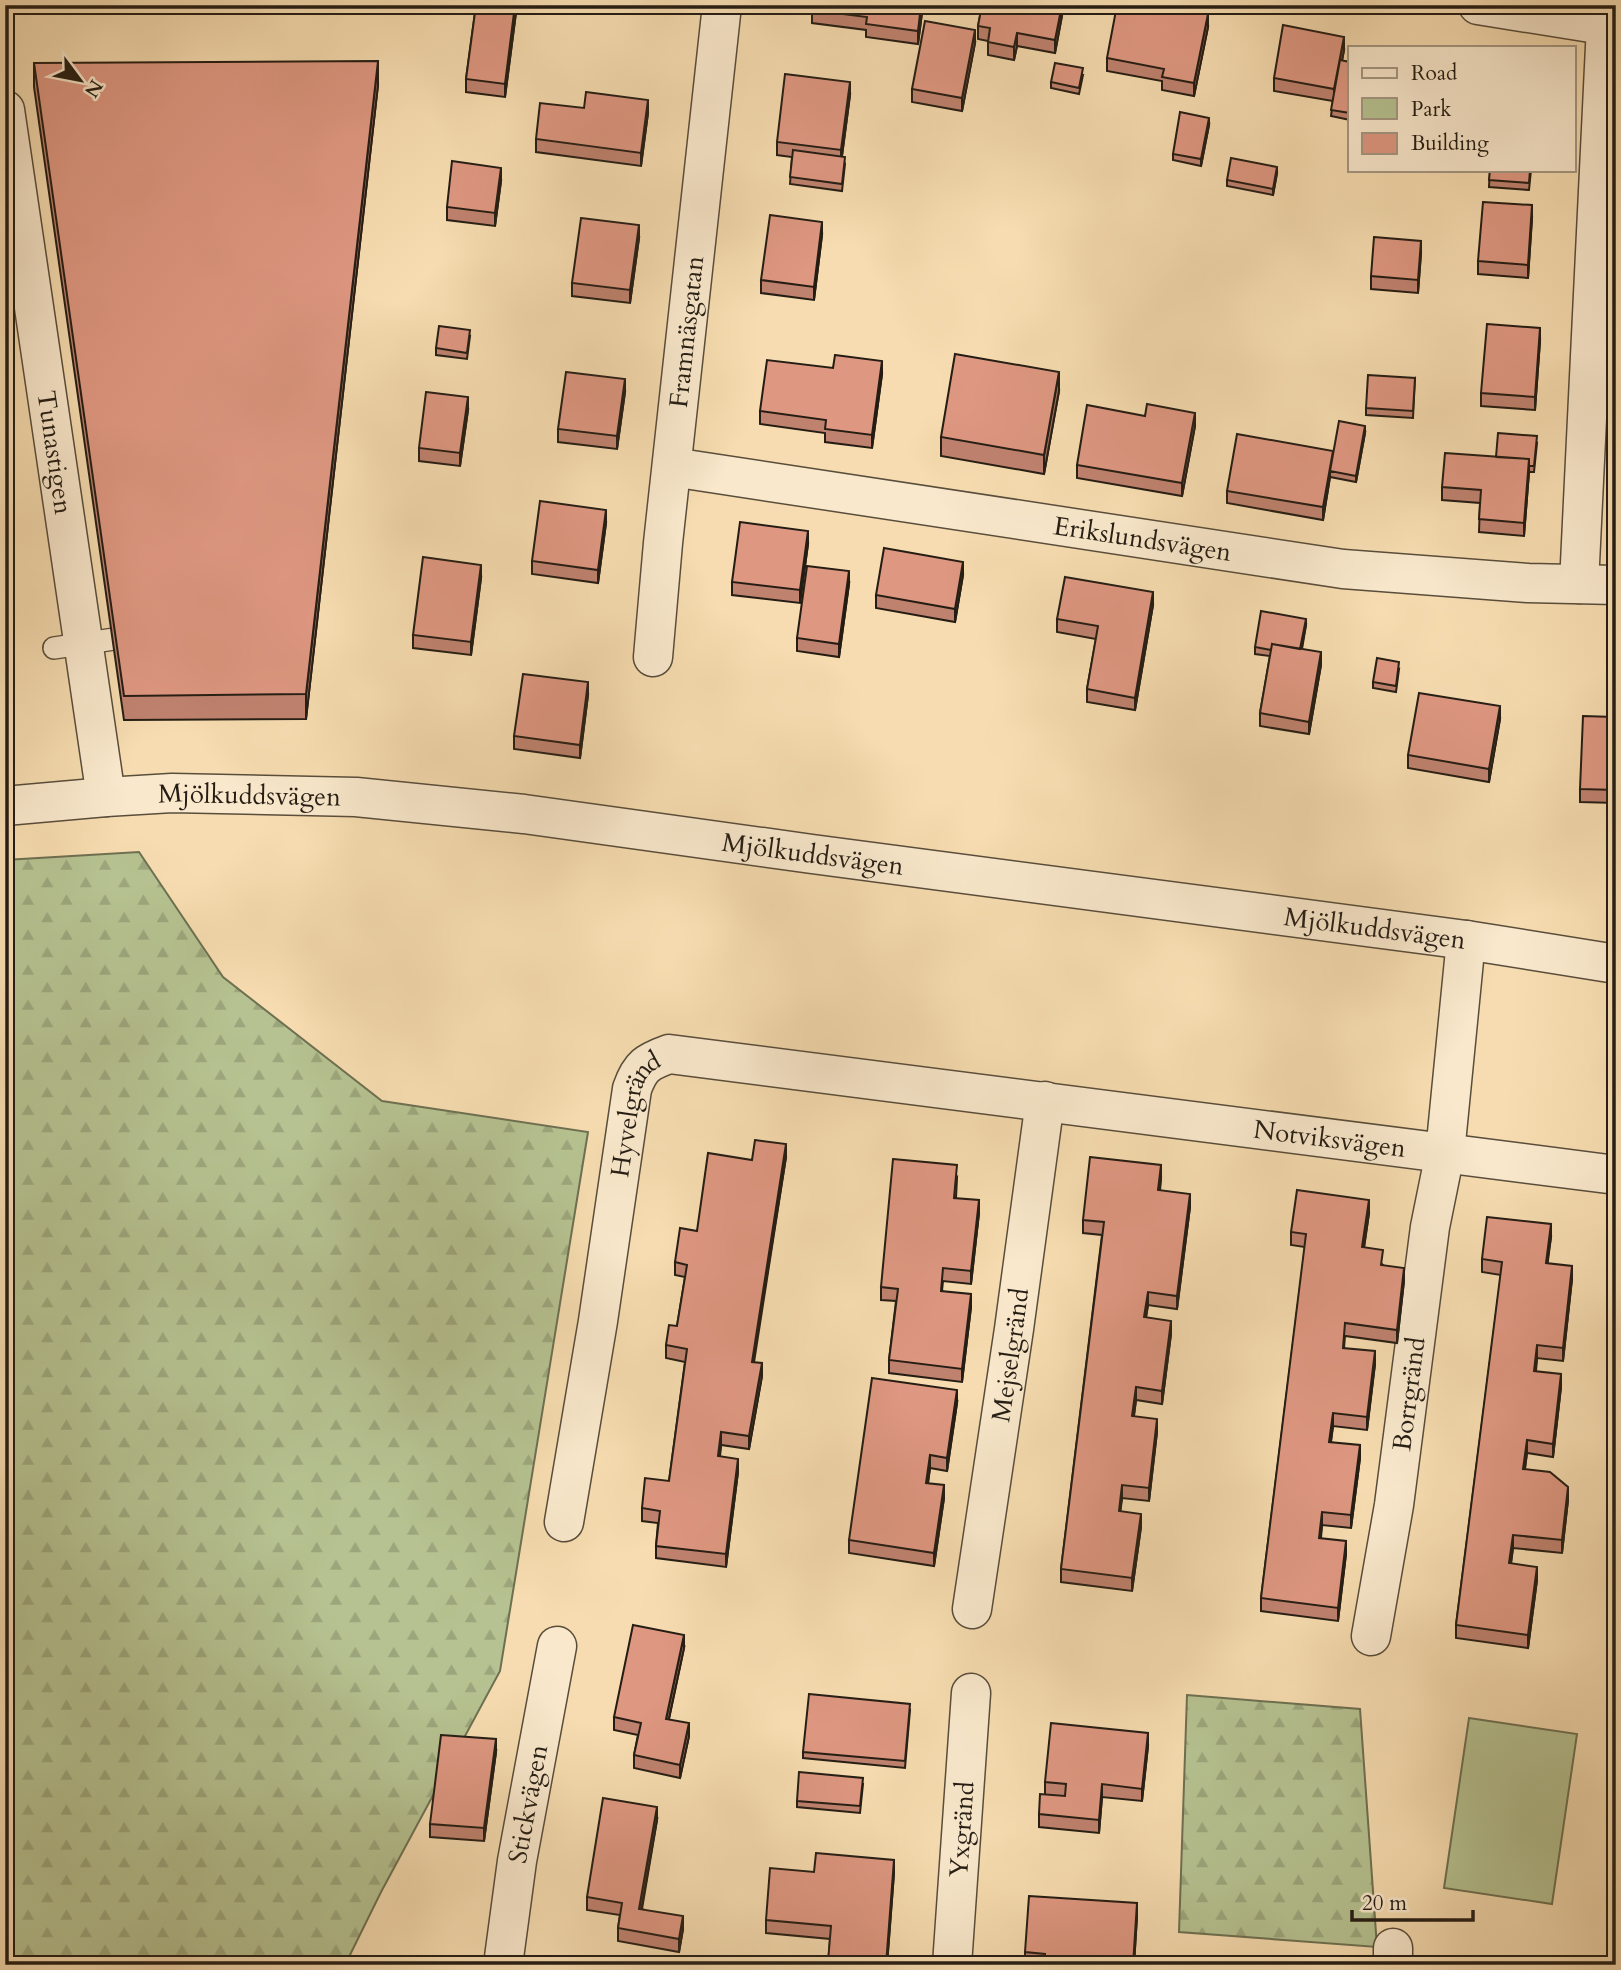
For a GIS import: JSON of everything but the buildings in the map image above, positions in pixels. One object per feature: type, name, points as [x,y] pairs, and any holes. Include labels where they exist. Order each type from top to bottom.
[{"type":"street","name":"Framnäsgatan","points":[[653,657],[722,5]]},
{"type":"street","points":[[1478,5],[1610,19],[1597,584]]},
{"type":"street","name":"Tunastigen","points":[[5,110],[106,797]]},
{"type":"street","name":"Erikslundsvägen","points":[[672,467],[1343,569],[1528,583],[1597,584]]},
{"type":"street","name":"Mjölkuddsvägen","points":[[5,806],[172,793],[356,797],[524,814],[1466,940],[1616,964]]},
{"type":"street","name":"Borrgränd","points":[[1371,1636],[1394,1504],[1430,1227],[1446,1153],[1466,940]]},
{"type":"street","name":"Hyvelgränd","points":[[565,1522],[632,1089],[638,1074],[649,1062],[669,1054],[1045,1101]]},
{"type":"street","name":"Notviksvägen","points":[[1045,1101],[1616,1175]]},
{"type":"street","name":"Mejselgränd","points":[[972,1609],[1045,1101]]},
{"type":"street","name":"Stickvägen","points":[[503,1965],[517,1861],[557,1646]]},
{"type":"street","name":"Yxgränd","points":[[952,1965],[971,1693]]},
{"type":"green space","points":[[139,852],[223,977],[382,1101],[588,1132],[500,1671],[381,1892],[345,1965],[5,1965],[5,860]]},
{"type":"green space","points":[[1187,1695],[1360,1709],[1377,1947],[1179,1932]]},
{"type":"green space","points":[[1469,1718],[1577,1734],[1552,1904],[1444,1888]]}]
